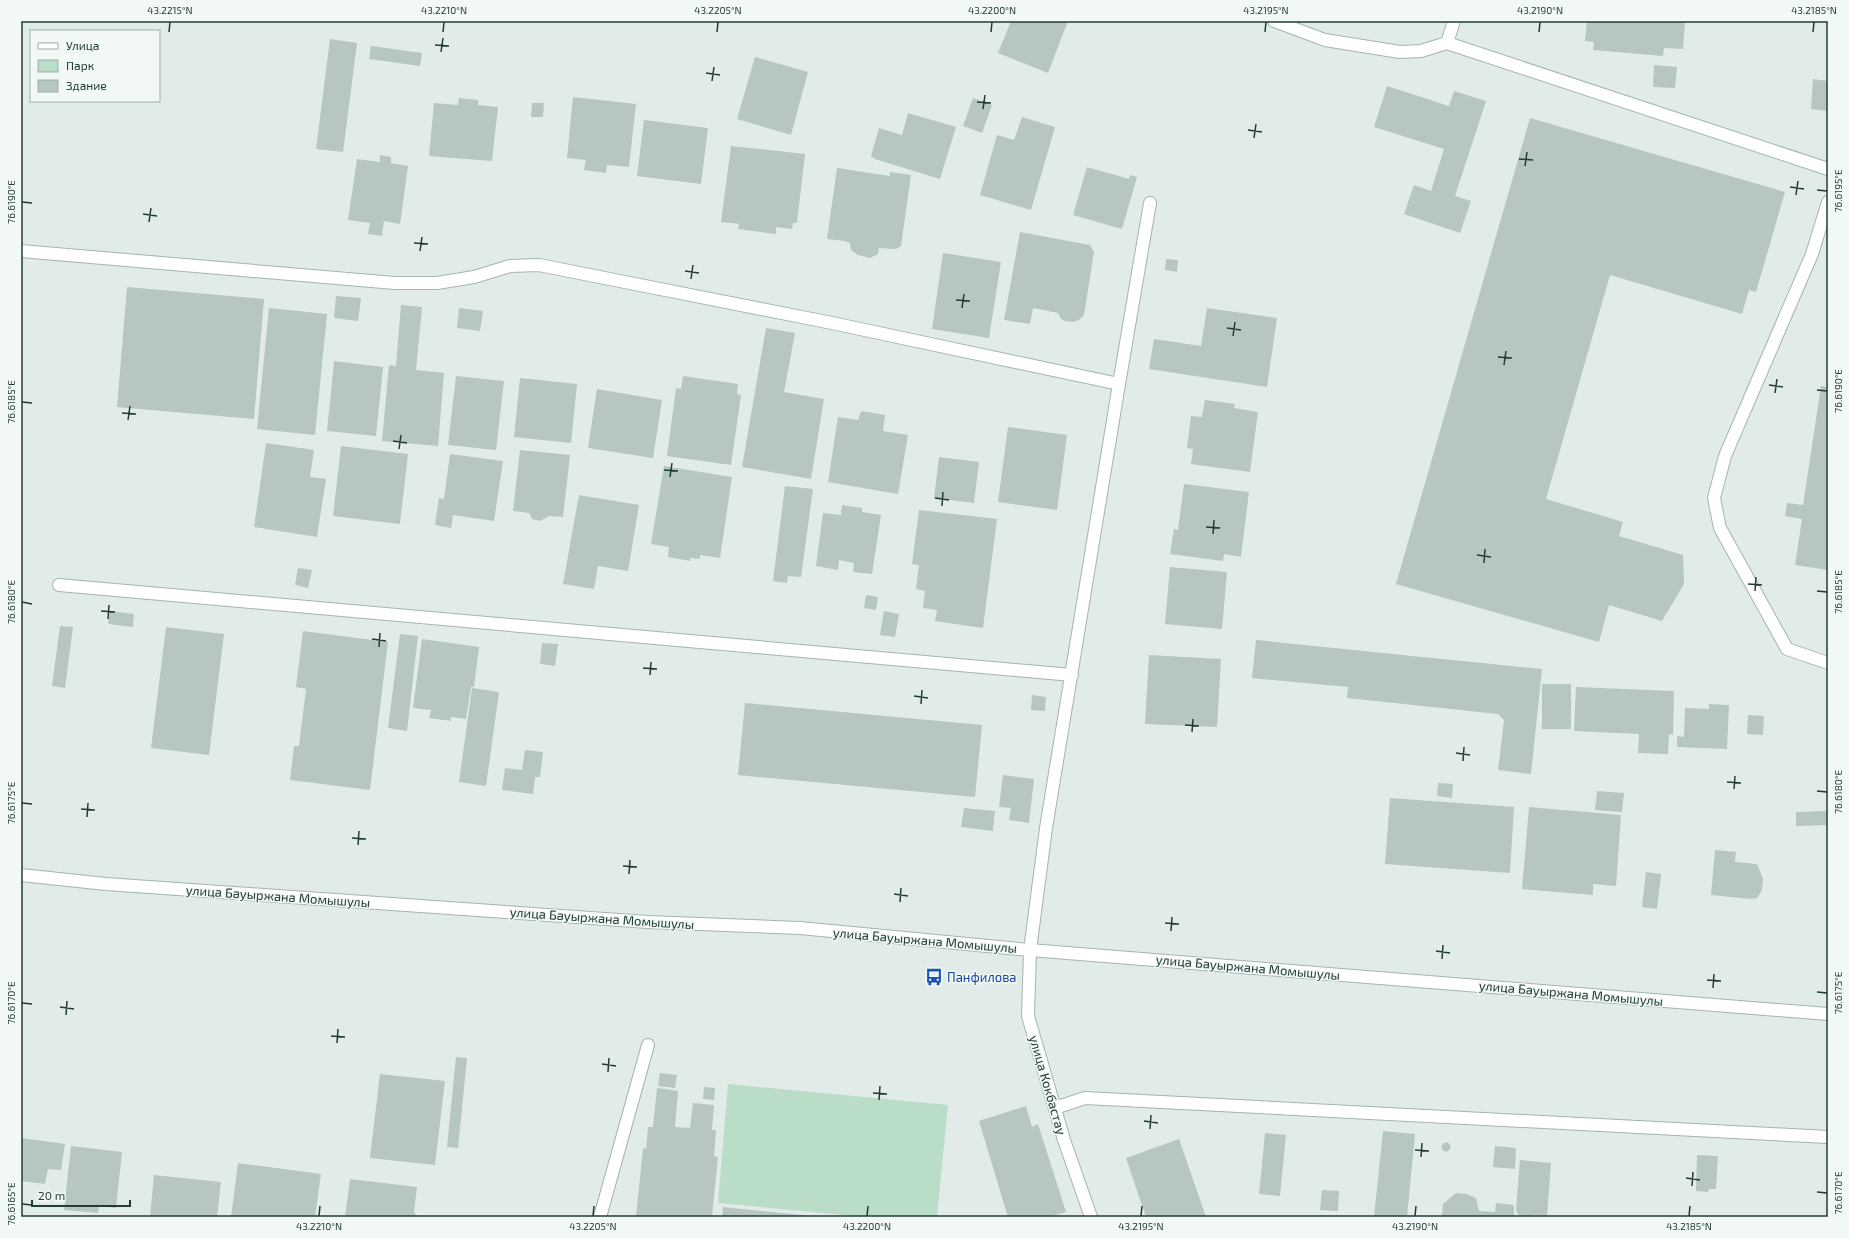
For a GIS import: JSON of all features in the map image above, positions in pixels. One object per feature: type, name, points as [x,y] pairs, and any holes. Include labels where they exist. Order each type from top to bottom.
[{"type":"street","points":[[1274,21],[1325,40],[1400,52],[1421,51],[1447,43],[1828,169]]},
{"type":"street","points":[[1447,43],[1454,21]]},
{"type":"street","points":[[1828,202],[1812,254],[1725,456],[1714,498],[1720,528],[1787,649],[1828,663]]},
{"type":"street","name":"улица Кокбастау","points":[[1091,1217],[1055,1108],[1028,1016],[1030,950],[1046,828],[1150,203]]},
{"type":"street","points":[[21,251],[395,283],[437,283],[474,277],[510,266],[539,265],[825,321],[1119,384]]},
{"type":"street","points":[[58,586],[1072,675]]},
{"type":"street","name":"улица Бауыржана Момышулы","points":[[21,876],[122,885],[648,922],[800,928],[1030,950],[1828,1014]]},
{"type":"street","points":[[600,1217],[648,1045]]},
{"type":"street","points":[[1055,1108],[1085,1098],[1828,1137]]},
{"type":"green space","points":[[728,1084],[948,1105],[937,1217],[866,1217],[718,1203]]},
{"type":"building","points":[[1011,21],[1068,21],[1048,73],[998,53]]},
{"type":"building","points":[[1587,21],[1685,21],[1683,49],[1664,48],[1663,56],[1593,50],[1594,42],[1585,41]]},
{"type":"building","points":[[330,39],[357,43],[343,152],[316,149]]},
{"type":"building","points":[[371,46],[422,53],[420,66],[369,59]]},
{"type":"building","points":[[755,57],[808,72],[791,135],[737,119]]},
{"type":"building","points":[[1654,65],[1677,67],[1675,88],[1653,87]]},
{"type":"building","points":[[1813,79],[1828,81],[1828,111],[1811,109]]},
{"type":"building","points":[[1387,86],[1449,106],[1454,91],[1486,101],[1455,196],[1471,201],[1460,233],[1404,214],[1414,185],[1431,191],[1444,149],[1374,127]]},
{"type":"building","points":[[573,97],[636,104],[629,167],[607,165],[606,173],[584,170],[586,160],[567,158]]},
{"type":"building","points":[[459,98],[478,100],[478,105],[498,107],[492,161],[429,156],[434,103],[458,105]]},
{"type":"building","points":[[973,98],[992,105],[982,133],[963,126]]},
{"type":"building","points":[[532,103],[544,103],[543,117],[531,117]]},
{"type":"building","points":[[908,113],[956,127],[940,179],[875,159],[871,156],[879,128],[902,135]]},
{"type":"building","points":[[1022,117],[1055,127],[1031,210],[980,195],[997,135],[1014,140]]},
{"type":"building","points":[[1530,118],[1785,192],[1756,292],[1749,290],[1742,314],[1610,275],[1546,499],[1623,522],[1619,536],[1683,555],[1684,584],[1662,621],[1609,605],[1599,642],[1396,584]]},
{"type":"building","points":[[644,120],[708,128],[701,184],[637,176]]},
{"type":"building","points":[[731,146],[805,154],[797,223],[793,223],[792,229],[776,227],[776,234],[738,229],[739,224],[721,222]]},
{"type":"building","points":[[380,155],[391,157],[391,163],[408,166],[400,224],[384,221],[382,236],[368,234],[370,223],[348,220],[357,159],[380,162]]},
{"type":"building","points":[[1087,167],[1129,179],[1130,175],[1137,177],[1122,229],[1073,215]]},
{"type":"building","points":[[837,168],[890,176],[890,172],[911,175],[901,246],[896,249],[879,248],[878,254],[870,258],[858,255],[851,250],[850,243],[827,239]]},
{"type":"building","points":[[1020,232],[1090,245],[1094,252],[1084,315],[1079,320],[1073,322],[1065,321],[1061,319],[1058,313],[1033,308],[1030,324],[1004,320]]},
{"type":"building","points":[[943,253],[1001,262],[989,338],[932,329]]},
{"type":"building","points":[[1166,259],[1178,260],[1177,272],[1165,270]]},
{"type":"building","points":[[127,287],[264,299],[254,419],[117,407]]},
{"type":"building","points":[[336,296],[361,298],[358,321],[334,318]]},
{"type":"building","points":[[401,305],[422,307],[416,370],[444,373],[438,446],[382,441],[389,365],[396,366]]},
{"type":"building","points":[[269,308],[327,314],[315,435],[257,429]]},
{"type":"building","points":[[459,308],[483,311],[480,331],[457,328]]},
{"type":"building","points":[[1207,308],[1277,318],[1267,387],[1149,369],[1154,339],[1201,346]]},
{"type":"building","points":[[766,328],[795,333],[784,392],[824,399],[811,479],[742,467]]},
{"type":"building","points":[[334,361],[383,367],[376,436],[327,431]]},
{"type":"building","points":[[456,376],[504,381],[496,450],[448,445]]},
{"type":"building","points":[[683,376],[738,384],[737,394],[741,395],[731,465],[667,456],[676,388],[681,389]]},
{"type":"building","points":[[520,378],[577,384],[571,443],[514,437]]},
{"type":"building","points":[[1821,386],[1828,387],[1828,570],[1795,565],[1802,519],[1785,516],[1787,503],[1803,505]]},
{"type":"building","points":[[597,389],[662,400],[653,458],[588,448]]},
{"type":"building","points":[[1205,400],[1235,404],[1234,408],[1258,412],[1250,472],[1191,464],[1193,449],[1187,448],[1191,416],[1202,417]]},
{"type":"building","points":[[861,411],[885,415],[883,431],[908,435],[898,494],[828,482],[838,417],[858,420]]},
{"type":"building","points":[[1008,427],[1067,435],[1057,510],[998,502]]},
{"type":"building","points":[[266,443],[314,450],[310,477],[326,479],[317,537],[254,527]]},
{"type":"building","points":[[341,446],[408,454],[400,524],[333,516]]},
{"type":"building","points":[[520,450],[570,455],[563,517],[549,516],[540,521],[532,519],[529,513],[513,511]]},
{"type":"building","points":[[450,454],[503,461],[494,521],[453,515],[451,528],[435,525],[439,498],[444,499]]},
{"type":"building","points":[[939,457],[979,462],[974,503],[934,498]]},
{"type":"building","points":[[664,466],[732,477],[720,558],[700,555],[700,559],[690,558],[690,561],[668,557],[669,547],[651,544]]},
{"type":"building","points":[[1184,484],[1249,492],[1241,557],[1224,554],[1223,561],[1170,554],[1174,529],[1178,530]]},
{"type":"building","points":[[785,486],[813,489],[801,577],[788,576],[787,583],[773,581]]},
{"type":"building","points":[[579,495],[639,505],[628,571],[598,566],[594,589],[563,584]]},
{"type":"building","points":[[842,505],[862,508],[862,512],[881,515],[872,574],[853,572],[854,563],[839,560],[838,570],[816,566],[823,513],[841,515]]},
{"type":"building","points":[[919,510],[997,519],[983,628],[935,621],[937,610],[923,608],[925,591],[916,589],[919,565],[912,564]]},
{"type":"building","points":[[1170,567],[1227,572],[1222,629],[1165,624]]},
{"type":"building","points":[[298,568],[312,570],[308,588],[295,585]]},
{"type":"building","points":[[866,595],[878,597],[876,610],[864,608]]},
{"type":"building","points":[[110,611],[134,614],[133,627],[108,624]]},
{"type":"building","points":[[884,611],[899,614],[895,637],[880,635]]},
{"type":"building","points":[[60,626],[73,627],[65,688],[52,686]]},
{"type":"building","points":[[166,627],[224,634],[209,755],[151,748]]},
{"type":"building","points":[[303,631],[388,642],[370,790],[290,780],[294,746],[299,746],[306,689],[296,687]]},
{"type":"building","points":[[400,634],[418,636],[407,731],[388,728]]},
{"type":"building","points":[[422,639],[479,647],[474,687],[471,687],[466,719],[451,717],[451,721],[429,718],[431,710],[413,708]]},
{"type":"building","points":[[1256,640],[1542,669],[1531,774],[1498,770],[1504,720],[1498,714],[1347,698],[1348,687],[1252,678]]},
{"type":"building","points":[[542,643],[558,644],[555,666],[540,664]]},
{"type":"building","points":[[1149,655],[1221,659],[1217,727],[1145,724]]},
{"type":"building","points":[[1542,684],[1571,684],[1571,729],[1542,729]]},
{"type":"building","points":[[1576,687],[1674,691],[1673,735],[1669,734],[1668,754],[1638,753],[1639,734],[1574,731]]},
{"type":"building","points":[[472,688],[499,692],[486,786],[459,782]]},
{"type":"building","points":[[1032,695],[1046,697],[1045,711],[1031,710]]},
{"type":"building","points":[[745,703],[982,725],[975,797],[738,775]]},
{"type":"building","points":[[1709,704],[1729,705],[1727,749],[1677,747],[1677,736],[1684,737],[1685,708],[1709,709]]},
{"type":"building","points":[[1748,715],[1764,716],[1763,735],[1747,734]]},
{"type":"building","points":[[525,750],[543,752],[540,777],[535,777],[533,794],[502,790],[505,768],[522,770]]},
{"type":"building","points":[[1003,775],[1034,779],[1029,823],[1009,820],[1011,808],[999,807]]},
{"type":"building","points":[[1438,783],[1453,784],[1452,798],[1437,796]]},
{"type":"building","points":[[1597,791],[1624,793],[1622,812],[1595,810]]},
{"type":"building","points":[[1390,798],[1514,807],[1510,873],[1385,864]]},
{"type":"building","points":[[1529,807],[1621,815],[1616,886],[1593,884],[1593,895],[1522,889]]},
{"type":"building","points":[[964,808],[995,811],[993,831],[961,827]]},
{"type":"building","points":[[1828,811],[1828,825],[1796,826],[1796,812]]},
{"type":"building","points":[[1715,850],[1736,852],[1735,862],[1757,864],[1763,879],[1762,890],[1757,898],[1751,899],[1711,895]]},
{"type":"building","points":[[1646,872],[1661,874],[1657,909],[1642,907]]},
{"type":"building","points":[[456,1057],[467,1058],[458,1148],[447,1147]]},
{"type":"building","points":[[660,1073],[677,1075],[675,1088],[658,1086]]},
{"type":"building","points":[[380,1074],[445,1081],[435,1165],[370,1158]]},
{"type":"building","points":[[704,1087],[715,1088],[714,1100],[703,1099]]},
{"type":"building","points":[[657,1088],[678,1091],[675,1127],[690,1128],[693,1103],[714,1105],[712,1130],[716,1130],[714,1156],[718,1157],[712,1217],[636,1217],[643,1148],[646,1149],[648,1127],[653,1127]]},
{"type":"building","points":[[1026,1106],[1032,1127],[1038,1124],[1066,1212],[1048,1217],[1008,1217],[979,1121]]},
{"type":"building","points":[[1383,1131],[1415,1134],[1407,1217],[1374,1217]]},
{"type":"building","points":[[1265,1133],[1286,1135],[1280,1196],[1259,1194]]},
{"type":"building","points":[[21,1138],[65,1144],[61,1170],[48,1169],[45,1184],[21,1181]]},
{"type":"building","points":[[1179,1139],[1206,1217],[1146,1217],[1126,1158]]},
{"type":"building","points":[[1446,1142],[1451,1147],[1446,1152],[1441,1147]]},
{"type":"building","points":[[71,1146],[122,1152],[116,1208],[99,1206],[98,1213],[64,1210]]},
{"type":"building","points":[[1495,1146],[1516,1148],[1515,1169],[1493,1167]]},
{"type":"building","points":[[1697,1155],[1718,1156],[1716,1189],[1709,1189],[1708,1192],[1696,1191]]},
{"type":"building","points":[[1520,1160],[1551,1163],[1547,1216],[1533,1215],[1532,1217],[1519,1217],[1516,1209]]},
{"type":"building","points":[[238,1163],[321,1174],[315,1217],[231,1217]]},
{"type":"building","points":[[154,1175],[221,1182],[217,1217],[150,1217]]},
{"type":"building","points":[[350,1179],[417,1187],[414,1211],[417,1217],[345,1217]]},
{"type":"building","points":[[1322,1190],[1339,1191],[1338,1211],[1320,1210]]},
{"type":"building","points":[[1456,1193],[1467,1194],[1476,1198],[1479,1211],[1495,1212],[1496,1203],[1514,1205],[1514,1217],[1442,1217],[1443,1204]]},
{"type":"building","points":[[723,1207],[812,1216],[812,1217],[722,1217]]},
{"type":"place","name":"Панфилова","points":[[934,977]]}]
